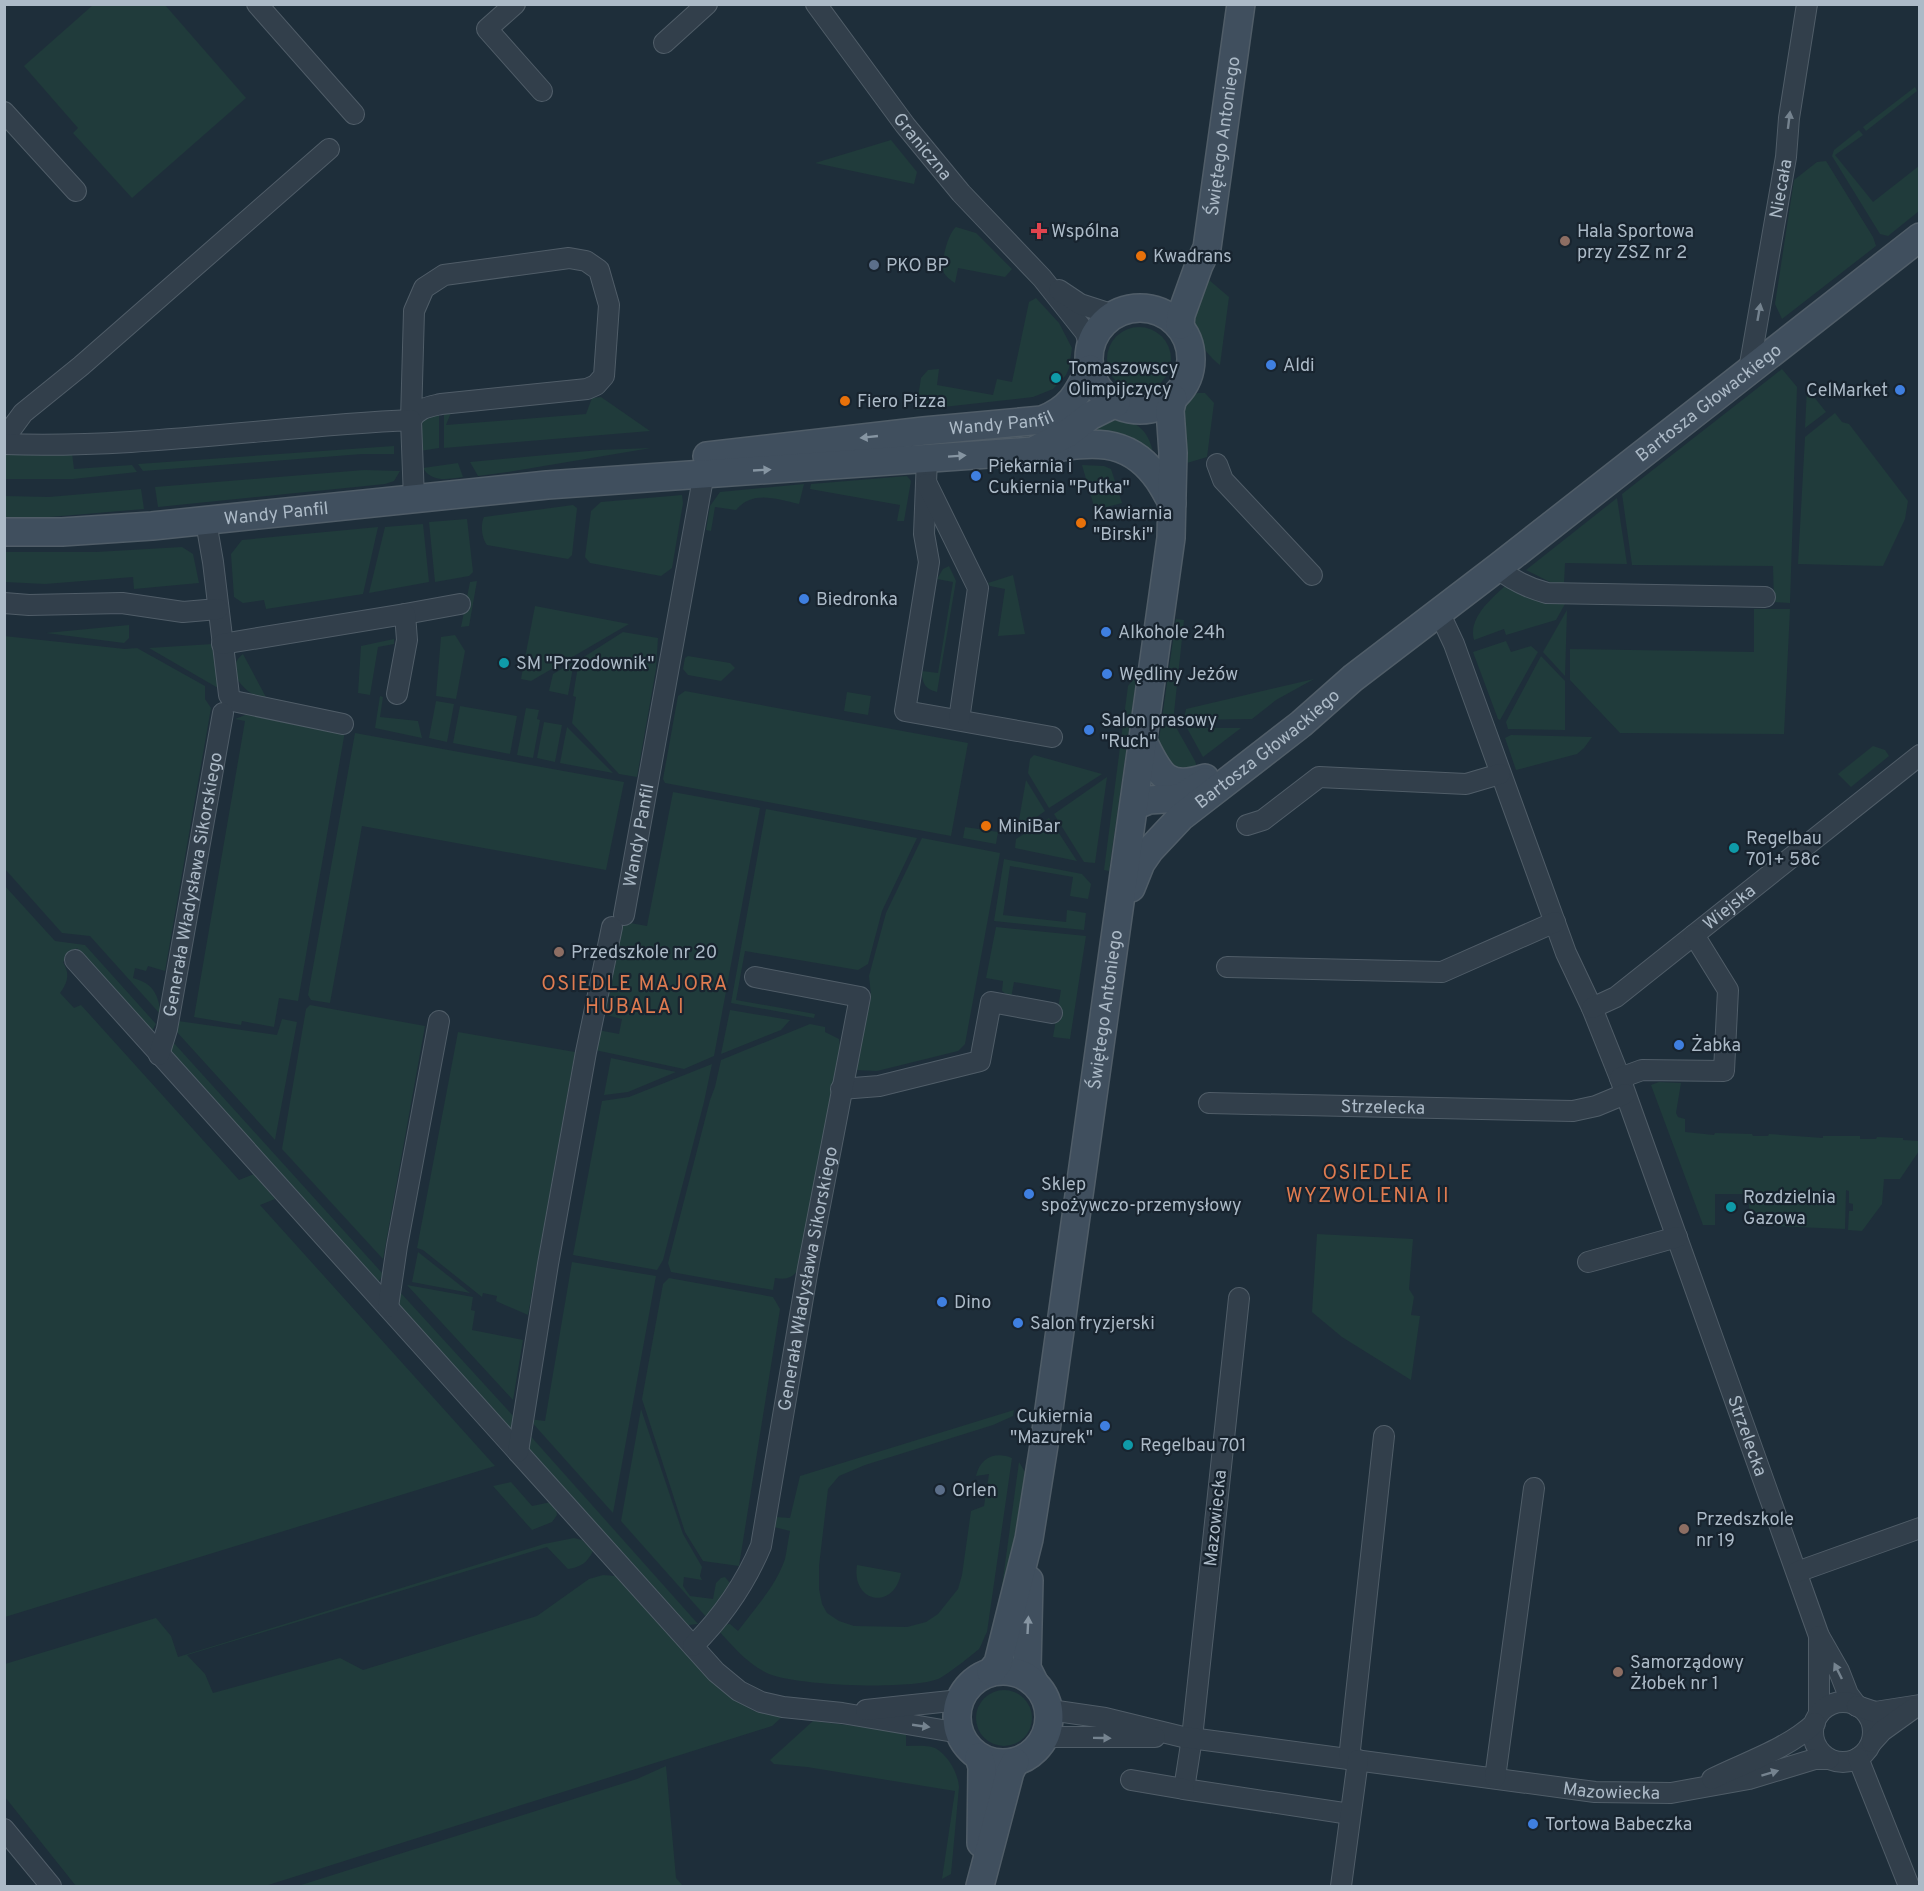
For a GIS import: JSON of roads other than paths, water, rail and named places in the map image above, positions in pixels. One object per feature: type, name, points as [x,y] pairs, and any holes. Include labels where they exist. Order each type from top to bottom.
[{"type":"street","points":[[257,4],[354,114]]},
{"type":"street","points":[[515,4],[487,29],[542,91]]},
{"type":"street","points":[[664,43],[707,4]]},
{"type":"street","name":"Graniczna","points":[[816,4],[905,124],[961,193],[1042,278],[1085,332],[1091,358]]},
{"type":"street","name":"Świętego Antoniego","points":[[1180,325],[1181,315],[1207,248],[1241,4]]},
{"type":"street","name":"Niecała","points":[[1749,370],[1786,157],[1789,118],[1807,4]]},
{"type":"street","points":[[4,112],[76,191]]},
{"type":"street","points":[[4,439],[23,413],[81,366],[329,149]]},
{"type":"street","name":"Bartosza Głowackiego","points":[[1119,908],[1150,849],[1181,817],[1301,724],[1353,678],[1920,237]]},
{"type":"street","points":[[411,420],[414,414],[422,408],[441,404],[587,389],[596,385],[604,376],[609,305],[598,270],[586,261],[569,258],[444,275],[424,288],[414,311],[411,420],[414,500]]},
{"type":"street","name":"Świętego Antoniego","points":[[1145,308],[1159,302],[1199,265]]},
{"type":"street","name":"Graniczna","points":[[1042,278],[1080,304],[1114,315]]},
{"type":"street","points":[[1134,307],[1145,308],[1156,309],[1180,325],[1186,337],[1191,362],[1185,383],[1173,398],[1154,409],[1123,407],[1099,388],[1091,358],[1099,331],[1114,315],[1134,307]]},
{"type":"street","name":"Wandy Panfil","points":[[915,453],[1042,420],[1057,414],[1073,400],[1091,358]]},
{"type":"street","name":"Świętego Antoniego","points":[[991,1672],[998,1663],[1029,1539],[1134,806],[1171,538],[1173,453],[1170,410],[1173,398]]},
{"type":"street","name":"Świętego Antoniego","points":[[1123,407],[1146,422],[1158,436],[1172,491]]},
{"type":"street","name":"Wandy Panfil","points":[[4,532],[63,532],[206,522],[547,485],[705,465],[915,453],[1033,452],[1068,433],[1090,416],[1123,407]]},
{"type":"street","points":[[4,444],[62,445],[122,442],[411,420]]},
{"type":"street","points":[[1033,452],[1098,442],[1114,446],[1141,461],[1172,491]]},
{"type":"street","points":[[915,453],[929,562],[904,711],[1052,737]]},
{"type":"street","points":[[915,453],[978,588],[959,720]]},
{"type":"street","points":[[1217,464],[1223,480],[1312,575]]},
{"type":"street","name":"Wandy Panfil","points":[[518,1452],[548,1263],[586,1052],[618,921],[705,465]]},
{"type":"street","points":[[206,522],[229,694],[233,701],[343,724]]},
{"type":"street","points":[[1497,568],[1526,587],[1547,593],[1765,597]]},
{"type":"street","points":[[4,603],[122,603],[183,612],[218,609]]},
{"type":"street","points":[[222,644],[460,603]]},
{"type":"street","name":"Strzelecka","points":[[1439,612],[1454,644],[1566,953],[1592,1008],[1622,1086],[1819,1636],[1839,1671],[1848,1694],[1857,1706]]},
{"type":"street","points":[[397,694],[407,640],[405,614]]},
{"type":"street","name":"Bartosza Głowackiego","points":[[1181,817],[1165,823],[1154,822],[1143,817],[1134,806],[1149,800],[1180,798],[1193,791],[1281,722],[1353,678]]},
{"type":"street","name":"Generała Władysława Sikorskiego","points":[[159,1055],[167,1029],[223,713]]},
{"type":"street","points":[[1143,741],[1160,774],[1175,782],[1190,783],[1212,776]]},
{"type":"street","name":"Wiejska","points":[[1592,1008],[1616,997],[1920,755]]},
{"type":"street","points":[[1246,825],[1263,820],[1318,777],[1466,784],[1500,774]]},
{"type":"street","points":[[1227,967],[1442,972],[1555,922]]},
{"type":"street","points":[[1622,1086],[1642,1070],[1724,1071],[1728,990],[1694,935]]},
{"type":"street","name":"Generała Władysława Sikorskiego","points":[[75,960],[716,1672],[739,1691],[761,1702],[960,1733]]},
{"type":"street","name":"Generała Władysława Sikorskiego","points":[[693,1646],[710,1629],[744,1582],[761,1546],[808,1268],[860,997],[754,977]]},
{"type":"street","points":[[841,1089],[879,1086],[980,1061],[992,1002],[1052,1013]]},
{"type":"street","points":[[388,1307],[397,1246],[439,1021]]},
{"type":"street","name":"Strzelecka","points":[[1209,1103],[1573,1111],[1596,1106],[1622,1086]]},
{"type":"street","points":[[1588,1262],[1677,1237]]},
{"type":"street","name":"Mazowiecka","points":[[1184,1789],[1188,1737],[1239,1298]]},
{"type":"street","points":[[1341,1887],[1350,1814],[1384,1436]]},
{"type":"street","points":[[1495,1778],[1534,1488]]},
{"type":"street","points":[[1797,1572],[1920,1528]]},
{"type":"street","name":"Świętego Antoniego","points":[[1029,1539],[1027,1668],[1034,1682]]},
{"type":"street","name":"Strzelecka","points":[[1817,1718],[1819,1636]]},
{"type":"street","points":[[1008,1670],[1034,1682],[1041,1690],[1050,1710],[1050,1724],[1044,1740],[1032,1753],[1015,1762],[995,1763],[979,1757],[960,1733],[956,1715],[960,1700],[972,1683],[991,1672],[1008,1670]]},
{"type":"street","name":"Generała Władysława Sikorskiego","points":[[842,1713],[960,1700]]},
{"type":"street","points":[[1848,1702],[1875,1712],[1918,1706],[1882,1731],[1867,1751],[1850,1762],[1829,1759],[1815,1744],[1813,1734],[1817,1718],[1827,1707],[1837,1703],[1848,1702]]},
{"type":"street","points":[[1857,1706],[1866,1712],[1871,1721],[1872,1742]]},
{"type":"street","name":"Mazowiecka","points":[[1050,1710],[1105,1718],[1188,1737],[1595,1792],[1671,1793],[1749,1779],[1815,1759],[1829,1759]]},
{"type":"street","name":"Mazowiecka","points":[[1692,1788],[1786,1743],[1804,1732],[1817,1718]]},
{"type":"street","name":"Mazowiecka","points":[[1044,1740],[1054,1737],[1188,1737]]},
{"type":"street","points":[[979,1757],[982,1767],[980,1886]]},
{"type":"street","points":[[1858,1758],[1909,1887]]},
{"type":"street","points":[[980,1886],[1010,1772],[1015,1762]]},
{"type":"street","points":[[1131,1780],[1350,1814]]},
{"type":"street","points":[[4,1829],[51,1887]]},
{"type":"place","name":"Wspólna","points":[[1039,231]]},
{"type":"place","name":"Hala Sportowa przy ZSZ nr 2","points":[[1565,241]]},
{"type":"place","name":"Kwadrans","points":[[1141,256]]},
{"type":"place","name":"PKO BP","points":[[874,265]]},
{"type":"place","name":"Aldi","points":[[1271,365]]},
{"type":"place","name":"Tomaszowscy Olimpijczycy","points":[[1056,378]]},
{"type":"place","name":"CelMarket","points":[[1900,390]]},
{"type":"place","name":"Fiero Pizza","points":[[845,401]]},
{"type":"place","name":"Piekarnia i Cukiernia \"Putka\"","points":[[976,476]]},
{"type":"place","name":"Kawiarnia \"Birski\"","points":[[1081,523]]},
{"type":"place","name":"Biedronka","points":[[804,599]]},
{"type":"place","name":"Alkohole 24h","points":[[1106,632]]},
{"type":"place","name":"SM \"Przodownik\"","points":[[504,663]]},
{"type":"place","name":"Wędliny Jeżów","points":[[1107,674]]},
{"type":"place","name":"Salon prasowy \"Ruch\"","points":[[1089,730]]},
{"type":"place","name":"MiniBar","points":[[986,826]]},
{"type":"place","name":"Regelbau 701+ 58c","points":[[1734,848]]},
{"type":"place","name":"Przedszkole nr 20","points":[[559,952]]},
{"type":"place","name":"Żabka","points":[[1679,1045]]},
{"type":"place","name":"Sklep spożywczo-przemysłowy","points":[[1029,1194]]},
{"type":"place","name":"Rozdzielnia Gazowa","points":[[1731,1207]]},
{"type":"place","name":"Dino","points":[[942,1302]]},
{"type":"place","name":"Salon fryzjerski","points":[[1018,1323]]},
{"type":"place","name":"Cukiernia \"Mazurek\"","points":[[1105,1426]]},
{"type":"place","name":"Regelbau 701","points":[[1128,1445]]},
{"type":"place","name":"Orlen","points":[[940,1490]]},
{"type":"place","name":"Przedszkole nr 19","points":[[1684,1529]]},
{"type":"place","name":"Samorządowy Żłobek nr 1","points":[[1618,1672]]},
{"type":"place","name":"Tortowa Babeczka","points":[[1533,1824]]},
{"type":"district","name":"OSIEDLE MAJORA HUBALA I","points":[[635,994]]},
{"type":"district","name":"OSIEDLE WYZWOLENIA II","points":[[1368,1184]]}]
